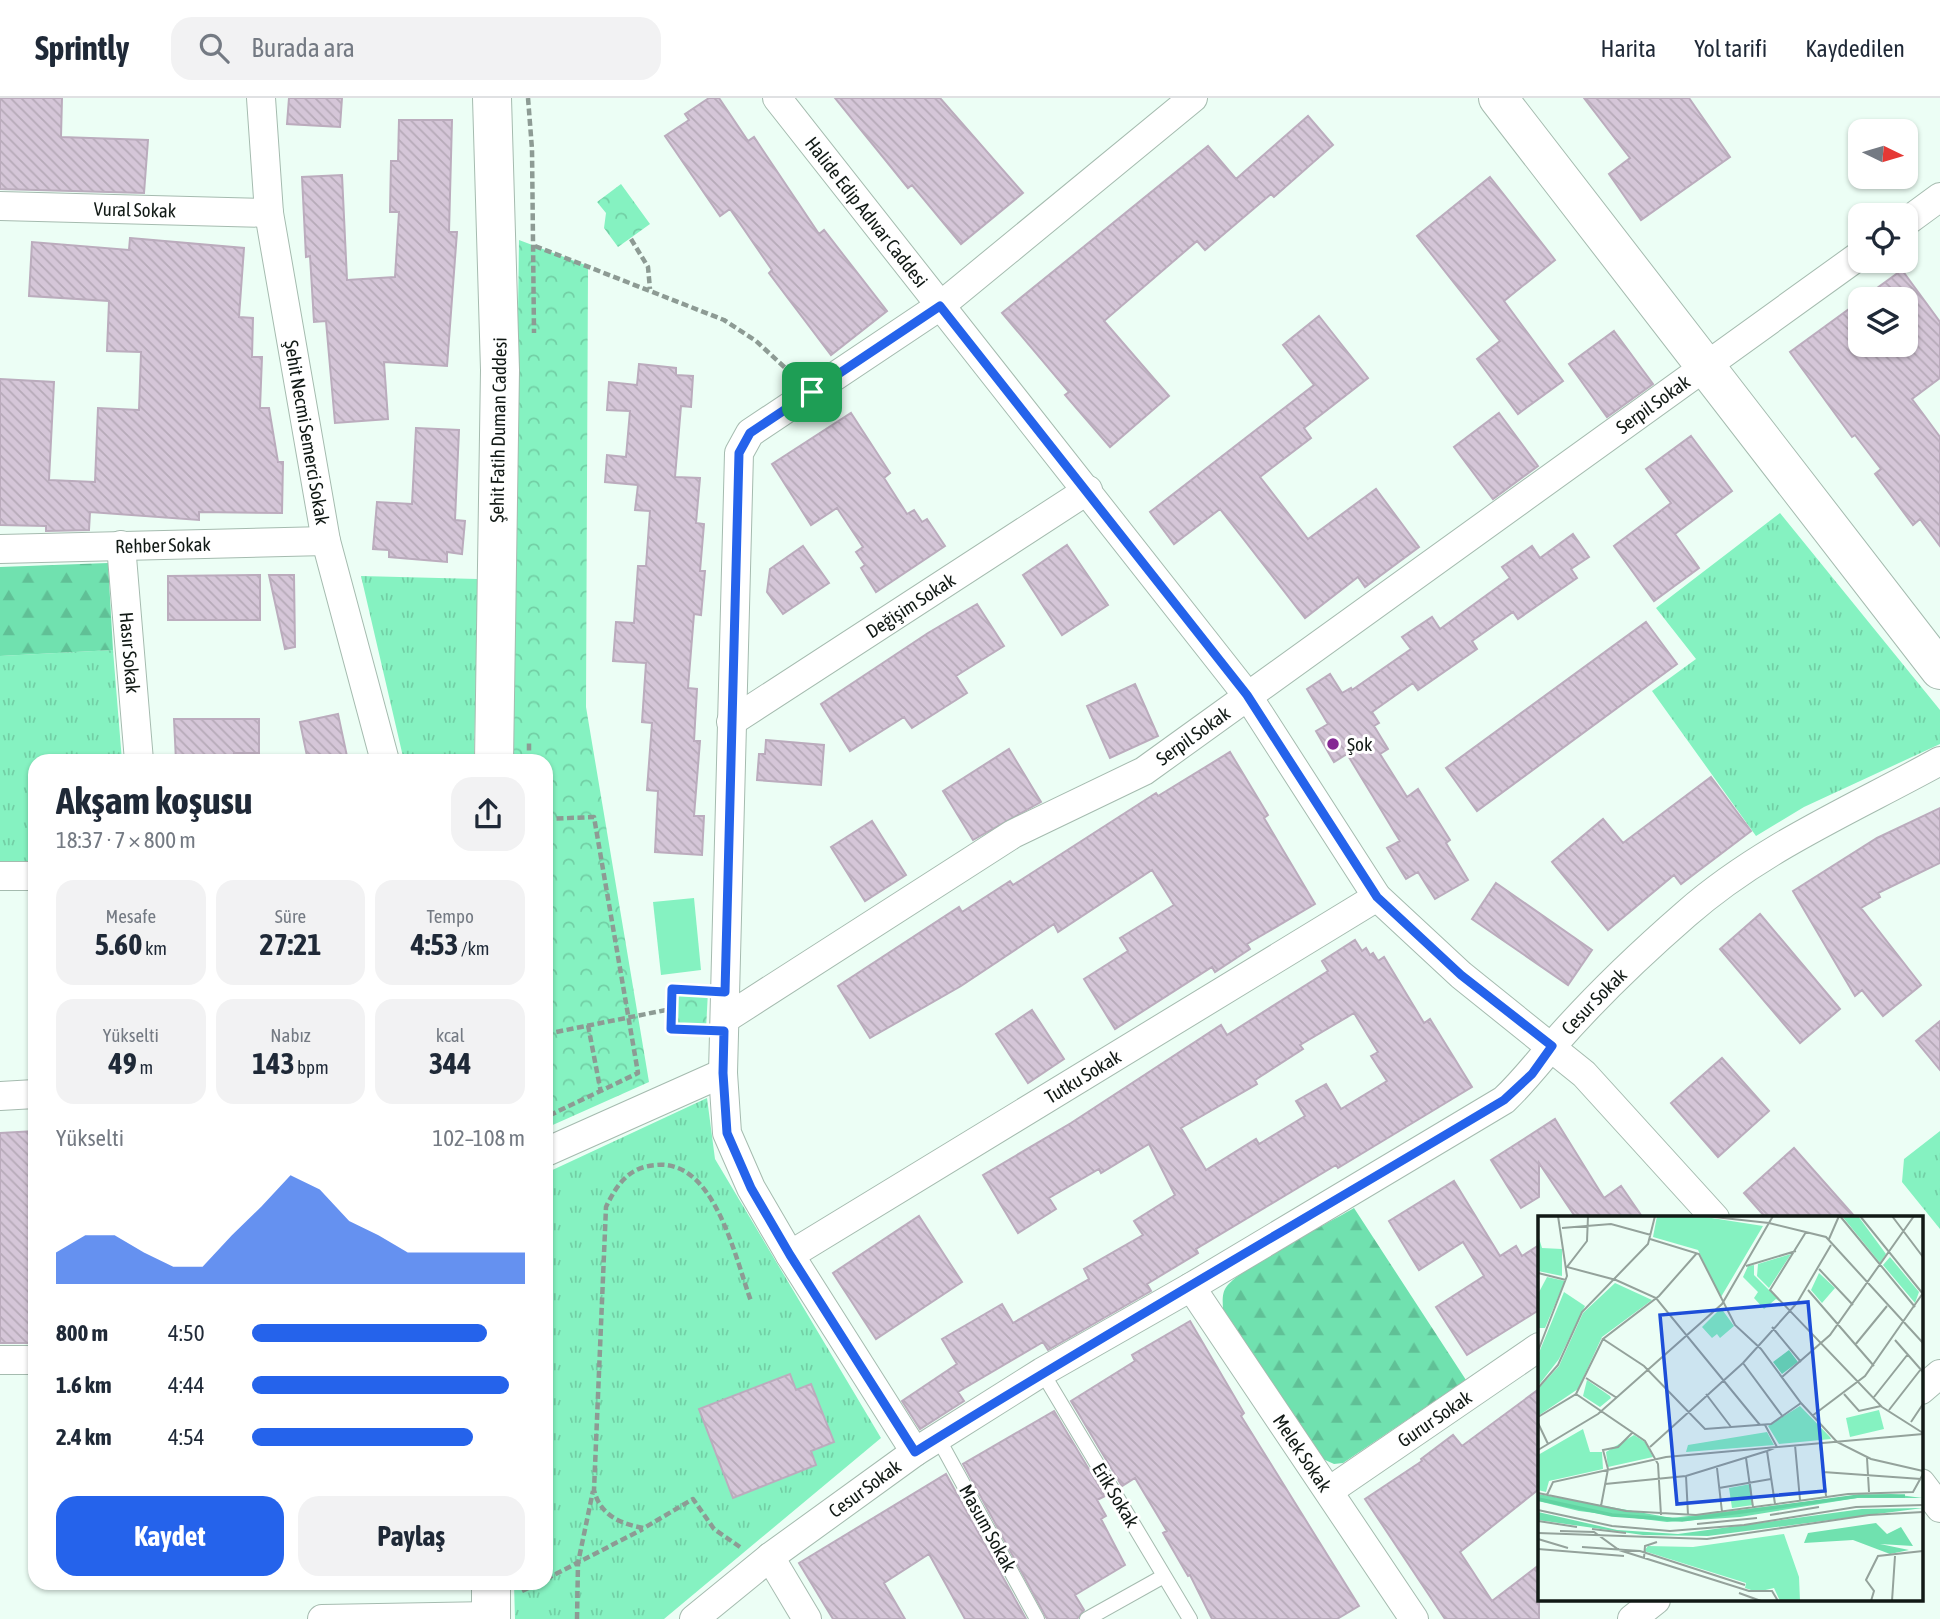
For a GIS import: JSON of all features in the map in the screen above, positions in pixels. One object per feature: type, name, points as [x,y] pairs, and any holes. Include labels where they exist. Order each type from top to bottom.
[{"type":"street","name":"Şehit Necmi Semerci Sokak","points":[[261,98],[270,213],[326,541],[383,754]]},
{"type":"street","name":"Şehit Fatih Duman Caddesi","points":[[492,98],[500,370],[494,754]]},
{"type":"street","name":"Halide Edip Adıvar Caddesi","points":[[778,98],[1247,695],[1377,897],[1461,975],[1584,1074],[1713,1216]]},
{"type":"street","points":[[926,1445],[790,1255],[751,1188],[727,1133],[723,1073],[739,453],[750,433],[940,306],[1193,98]]},
{"type":"street","points":[[1498,98],[1940,670]]},
{"type":"street","points":[[1918,213],[1940,197]]},
{"type":"street","name":"Vural Sokak","points":[[0,206],[270,213]]},
{"type":"street","name":"Serpil Sokak","points":[[725,1014],[1013,834],[1144,771],[1848,264]]},
{"type":"street","name":"Değişim Sokak","points":[[731,722],[1088,490]]},
{"type":"street","name":"Rehber Sokak","points":[[0,550],[326,541]]},
{"type":"street","name":"Hasır Sokak","points":[[121,545],[138,754]]},
{"type":"street","name":"Cesur Sokak","points":[[694,1619],[770,1558],[926,1445],[1042,1372],[1191,1287],[1504,1100],[1532,1074],[1552,1046],[1686,913],[1763,854],[1940,761]]},
{"type":"street","points":[[0,876],[28,876]]},
{"type":"street","name":"Tutku Sokak","points":[[790,1255],[1377,897]]},
{"type":"street","points":[[553,1149],[723,1073]]},
{"type":"street","points":[[0,1096],[28,1094]]},
{"type":"street","name":"Melek Sokak","points":[[1191,1287],[1414,1619]]},
{"type":"street","name":"Gurur Sokak","points":[[1329,1491],[1538,1348]]},
{"type":"street","points":[[0,1360],[28,1360]]},
{"type":"street","points":[[1923,1388],[1940,1374]]},
{"type":"street","points":[[1923,1486],[1940,1508]]},
{"type":"street","points":[[770,1558],[807,1619]]},
{"type":"street","points":[[1632,1619],[1654,1602]]},
{"type":"street","points":[[322,1619],[491,1606]]},
{"type":"lane","name":"Erik Sokak","points":[[1042,1372],[1191,1619]]},
{"type":"lane","name":"Masum Sokak","points":[[926,1445],[1038,1619]]},
{"type":"lane","points":[[1087,1619],[1164,1576]]},
{"type":"path","points":[[528,98],[535,246]]},
{"type":"path","points":[[498,232],[724,320],[756,341],[812,392]]},
{"type":"path","points":[[631,239],[644,256],[652,279],[650,289]]},
{"type":"path","points":[[553,819],[594,817],[638,1073],[553,1114]]},
{"type":"path","points":[[672,989],[725,1014],[671,1029],[672,989]]},
{"type":"path","points":[[553,1033],[671,1009]]},
{"type":"path","points":[[588,1026],[607,1125]]},
{"type":"path","points":[[577,1619],[578,1563],[594,1490],[606,1208],[615,1187],[628,1173],[646,1166],[665,1164],[685,1170],[702,1184],[716,1208],[751,1301]]},
{"type":"path","points":[[594,1490],[597,1504],[611,1516],[624,1525],[644,1528]]},
{"type":"path","points":[[553,1576],[693,1499],[714,1529],[732,1544],[770,1558]]},
{"type":"green space","points":[[621,184],[650,224],[618,247],[604,228],[606,213],[597,202]]},
{"type":"green space","points":[[519,240],[588,266],[586,707],[649,1082],[553,1125],[553,754],[512,754]]},
{"type":"green space","points":[[1780,513],[1940,710],[1940,744],[1804,807],[1756,836],[1652,691],[1696,659],[1656,608]]},
{"type":"green space","points":[[108,563],[113,650],[0,656],[0,567]]},
{"type":"green space","points":[[361,576],[478,579],[474,754],[402,754]]},
{"type":"green space","points":[[113,650],[121,754],[28,754],[28,876],[0,876],[0,656]]},
{"type":"green space","points":[[694,898],[701,970],[661,975],[653,902]]},
{"type":"green space","points":[[672,989],[708,991],[706,1030],[671,1029]]},
{"type":"green space","points":[[707,1098],[715,1159],[881,1438],[664,1619],[515,1619],[514,1590],[553,1590],[553,1170]]},
{"type":"green space","points":[[1940,1131],[1940,1229],[1902,1182],[1904,1159]]},
{"type":"green space","points":[[1354,1208],[1466,1380],[1343,1463],[1334,1464],[1323,1459],[1223,1313],[1223,1299],[1227,1286],[1250,1267]]},
{"type":"building","points":[[0,98],[62,98],[61,137],[148,140],[144,193],[0,189]]},
{"type":"building","points":[[289,98],[342,98],[340,127],[287,124]]},
{"type":"building","points":[[709,98],[719,98],[748,141],[754,137],[819,234],[824,230],[887,311],[831,355],[769,273],[772,270],[730,209],[720,216],[665,136],[689,120],[685,114]]},
{"type":"building","points":[[835,98],[940,98],[1023,193],[961,244],[912,185],[908,188]]},
{"type":"building","points":[[1584,98],[1689,98],[1730,157],[1641,220],[1609,174],[1630,158]]},
{"type":"building","points":[[1308,116],[1333,145],[1274,197],[1271,194],[1205,250],[1197,241],[1104,321],[1169,396],[1110,447],[1065,395],[1069,392],[1002,313],[1208,146],[1236,179]]},
{"type":"building","points":[[399,120],[452,120],[449,232],[457,232],[447,366],[384,362],[388,419],[335,423],[326,321],[314,322],[310,256],[306,257],[302,177],[342,175],[347,280],[395,277],[399,212],[390,212],[391,161],[398,161]]},
{"type":"building","points":[[1490,177],[1555,260],[1504,301],[1563,381],[1518,414],[1477,359],[1500,341],[1417,236]]},
{"type":"building","points":[[130,238],[244,248],[239,317],[253,318],[252,357],[262,357],[260,408],[269,408],[278,462],[283,462],[282,513],[199,512],[199,520],[90,512],[89,530],[46,531],[46,526],[0,525],[0,379],[54,382],[49,480],[95,482],[98,408],[139,410],[141,352],[107,351],[109,301],[29,296],[32,242],[129,250]]},
{"type":"building","points":[[1898,273],[1904,273],[1914,287],[1879,287]]},
{"type":"building","points":[[1918,292],[1940,322],[1940,378],[1912,399],[1940,437],[1940,546],[1920,519],[1913,525],[1875,474],[1881,469],[1855,435],[1852,437],[1790,352],[1848,310],[1848,357],[1918,357]]},
{"type":"building","points":[[1319,316],[1368,378],[1304,428],[1311,438],[1260,477],[1308,539],[1376,489],[1419,547],[1365,587],[1358,577],[1305,618],[1220,509],[1174,544],[1150,512],[1314,385],[1283,345]]},
{"type":"building","points":[[1614,331],[1653,384],[1607,417],[1569,364]]},
{"type":"building","points":[[639,364],[676,368],[676,375],[693,376],[691,407],[681,406],[675,477],[700,478],[696,523],[704,524],[700,571],[705,571],[701,615],[694,614],[688,688],[697,689],[694,741],[700,741],[694,816],[704,816],[702,855],[655,852],[658,791],[647,790],[652,723],[642,722],[646,663],[613,661],[616,622],[634,623],[638,566],[646,566],[650,511],[635,510],[638,485],[605,482],[607,455],[626,457],[630,411],[607,410],[609,382],[637,385]]},
{"type":"building","points":[[851,413],[890,473],[884,478],[907,514],[914,510],[922,522],[927,519],[945,546],[876,592],[861,568],[865,565],[856,552],[863,547],[837,508],[811,525],[772,464]]},
{"type":"building","points":[[1499,413],[1538,466],[1493,499],[1454,447]]},
{"type":"building","points":[[416,428],[459,430],[455,520],[465,521],[462,554],[447,552],[447,562],[389,557],[389,550],[373,549],[377,502],[412,504]]},
{"type":"building","points":[[1691,436],[1732,491],[1675,534],[1699,568],[1654,601],[1614,546],[1671,503],[1646,469]]},
{"type":"building","points":[[1573,534],[1589,557],[1571,569],[1577,578],[1518,619],[1513,612],[1472,641],[1477,649],[1418,690],[1413,683],[1372,712],[1379,723],[1374,726],[1388,749],[1380,754],[1407,797],[1418,789],[1450,840],[1446,843],[1468,880],[1435,899],[1418,872],[1406,879],[1387,848],[1400,841],[1347,754],[1334,762],[1316,731],[1328,724],[1307,689],[1330,674],[1342,693],[1351,688],[1352,690],[1411,649],[1402,637],[1432,617],[1440,629],[1510,578],[1502,567],[1532,546],[1540,558]]},
{"type":"building","points":[[1067,545],[1108,605],[1062,635],[1023,575]]},
{"type":"building","points":[[803,546],[829,583],[783,614],[767,592],[770,569]]},
{"type":"building","points":[[260,575],[260,620],[168,620],[168,576]]},
{"type":"building","points":[[269,575],[294,575],[295,647],[285,649]]},
{"type":"building","points":[[977,604],[1004,646],[956,676],[967,693],[912,728],[904,717],[850,751],[821,704]]},
{"type":"building","points":[[1646,622],[1677,664],[1477,811],[1446,768]]},
{"type":"building","points":[[1135,684],[1158,736],[1110,758],[1087,706]]},
{"type":"building","points":[[338,714],[347,754],[307,754],[300,722]]},
{"type":"building","points":[[174,719],[259,719],[259,753],[176,754]]},
{"type":"building","points":[[766,740],[824,745],[821,785],[757,780],[759,754],[765,754]]},
{"type":"building","points":[[1009,749],[1041,802],[973,840],[943,791]]},
{"type":"building","points":[[1230,752],[1268,815],[1264,818],[1315,904],[1247,944],[1250,949],[1215,972],[1212,967],[1115,1029],[1084,979],[1128,951],[1120,938],[1174,905],[1152,870],[1058,932],[1054,924],[961,986],[870,1038],[838,986],[959,907],[962,912],[1010,881],[1013,885],[1156,793],[1158,796]]},
{"type":"building","points":[[1711,777],[1751,831],[1681,884],[1674,875],[1608,930],[1552,862],[1603,819],[1623,843]]},
{"type":"building","points":[[1940,808],[1940,863],[1878,893],[1880,897],[1861,908],[1921,985],[1883,1016],[1862,990],[1855,996],[1793,891],[1877,838]]},
{"type":"building","points":[[872,821],[906,875],[865,901],[831,847]]},
{"type":"building","points":[[1496,883],[1592,950],[1568,985],[1472,919]]},
{"type":"building","points":[[1760,914],[1840,1009],[1800,1043],[1720,949]]},
{"type":"building","points":[[1355,940],[1362,951],[1366,948],[1378,961],[1384,957],[1424,1023],[1430,1019],[1472,1087],[1196,1249],[1198,1253],[1147,1284],[1151,1291],[1048,1350],[1043,1342],[958,1392],[964,1401],[920,1429],[902,1401],[957,1364],[942,1339],[1002,1304],[1013,1323],[1089,1279],[1084,1269],[1143,1235],[1134,1221],[1175,1195],[1149,1144],[1101,1173],[1099,1169],[1049,1198],[1056,1209],[1018,1233],[983,1175],[1071,1123],[1221,1025],[1227,1035],[1328,971],[1322,961]],"holes":[[[1354,1013],[1378,1052],[1371,1056],[1387,1081],[1341,1109],[1326,1084],[1296,1101],[1305,1116],[1259,1144],[1256,1139],[1206,1170],[1181,1128],[1257,1084],[1255,1080],[1303,1049],[1300,1045]]]},
{"type":"building","points":[[1032,1010],[1064,1059],[1028,1083],[996,1034]]},
{"type":"building","points":[[1940,1021],[1940,1070],[1916,1041]]},
{"type":"building","points":[[1722,1058],[1769,1111],[1718,1157],[1671,1103]]},
{"type":"building","points":[[1555,1119],[1604,1198],[1621,1186],[1642,1216],[1575,1216],[1539,1163],[1539,1197],[1521,1208],[1491,1160]]},
{"type":"building","points":[[28,1131],[28,1343],[0,1343],[0,1133]]},
{"type":"building","points":[[1794,1148],[1854,1216],[1764,1216],[1744,1193]]},
{"type":"building","points":[[1454,1181],[1500,1256],[1516,1246],[1522,1256],[1538,1246],[1538,1311],[1467,1355],[1436,1307],[1484,1276],[1463,1242],[1419,1270],[1389,1221]]},
{"type":"building","points":[[919,1216],[962,1282],[876,1339],[833,1273]]},
{"type":"building","points":[[1190,1321],[1244,1413],[1241,1416],[1359,1606],[1337,1619],[1212,1619],[1190,1575],[1188,1576],[1163,1533],[1167,1531],[1135,1478],[1122,1486],[1071,1401],[1135,1361],[1132,1355]]},
{"type":"building","points":[[790,1374],[796,1390],[811,1384],[834,1442],[811,1451],[816,1465],[733,1498],[699,1409]]},
{"type":"building","points":[[1538,1390],[1538,1490],[1460,1552],[1492,1601],[1538,1566],[1539,1619],[1445,1619],[1365,1499],[1422,1461],[1421,1459],[1453,1435],[1462,1446]]},
{"type":"building","points":[[1054,1411],[1105,1496],[1097,1500],[1106,1516],[1101,1519],[1125,1565],[1075,1595],[1084,1610],[1077,1619],[1047,1619],[963,1464]]},
{"type":"building","points":[[946,1474],[1026,1619],[965,1619],[929,1554],[884,1583],[905,1619],[833,1619],[799,1563]]},
{"type":"place","name":"Şok","points":[[1333,744]]},
{"type":"route","points":[[940,306],[1088,490],[1247,695],[1377,897],[1461,975],[1552,1046],[1532,1074],[1504,1100],[1191,1287],[1042,1372],[915,1452],[790,1255],[751,1188],[727,1133],[723,1073],[724,1031],[671,1029],[672,989],[725,992],[739,453],[750,433],[812,392],[940,306]]}]
